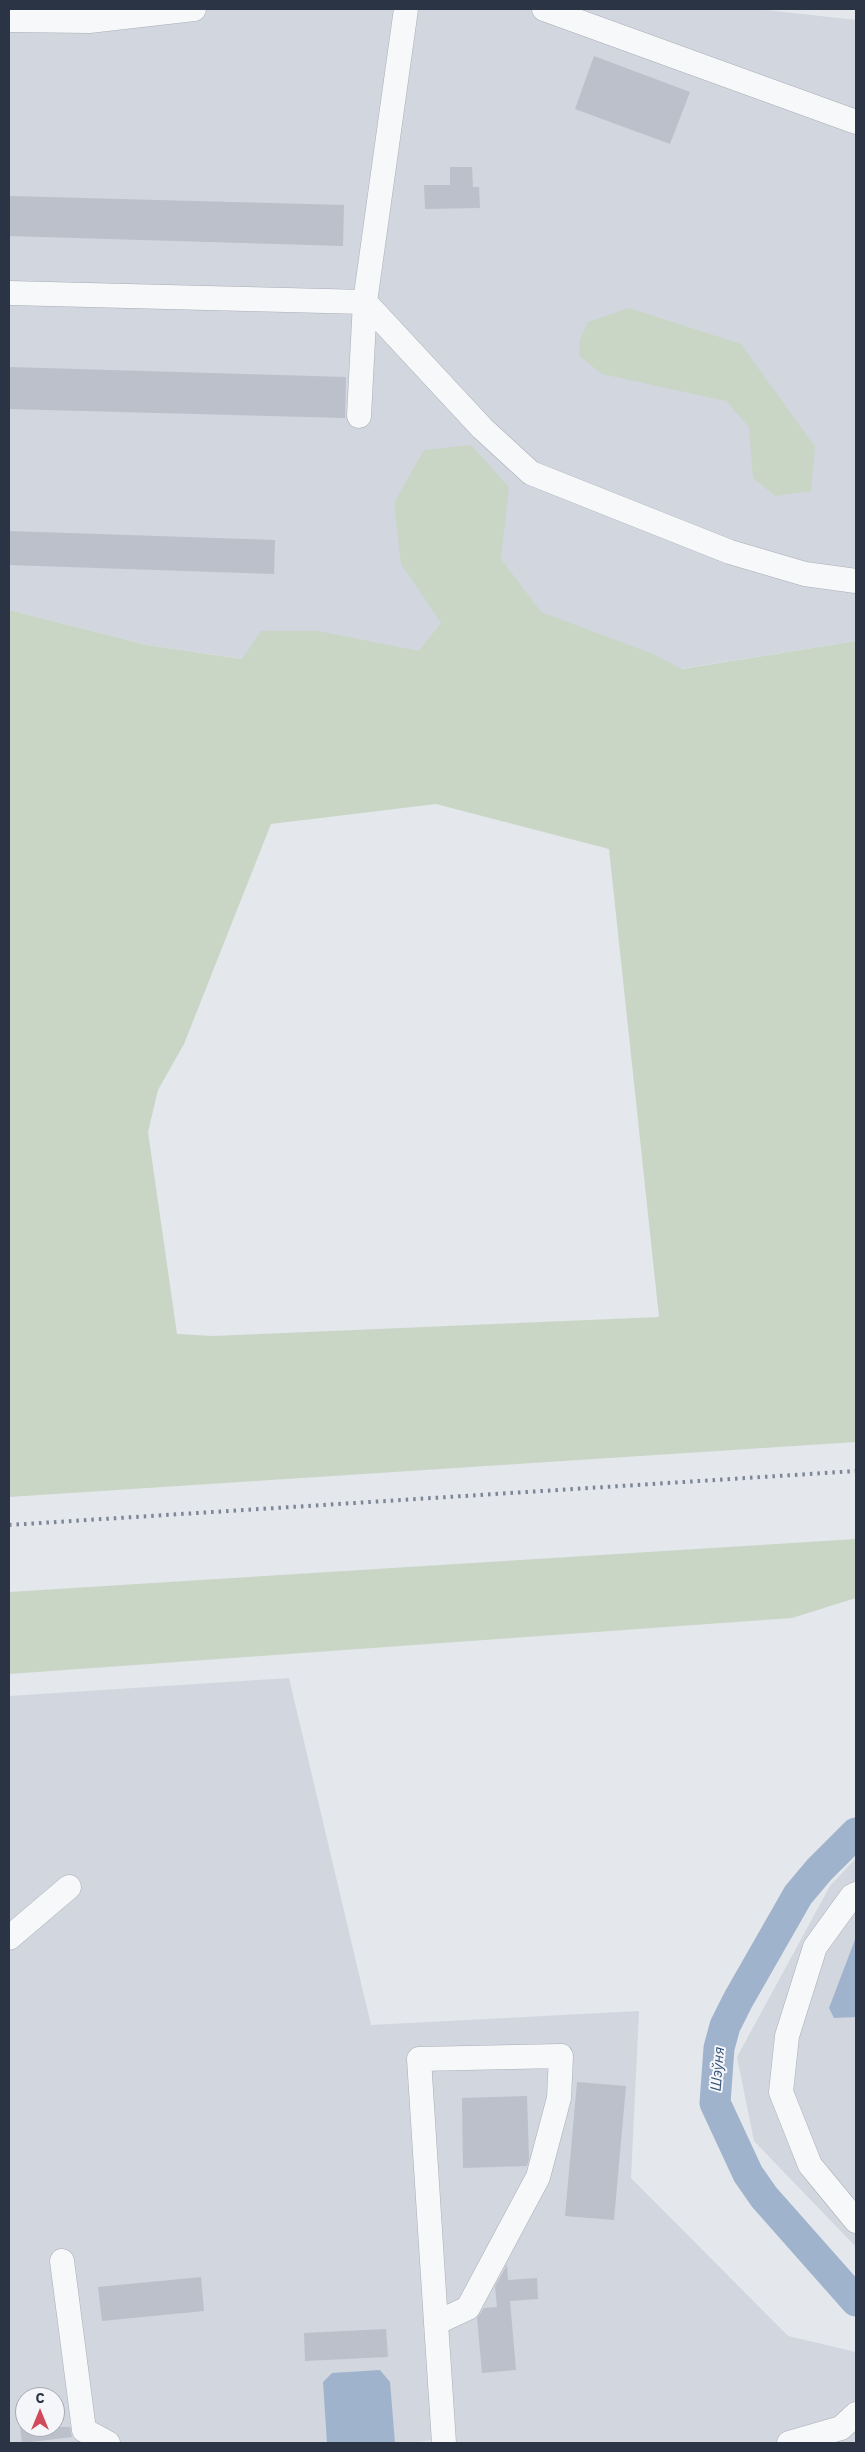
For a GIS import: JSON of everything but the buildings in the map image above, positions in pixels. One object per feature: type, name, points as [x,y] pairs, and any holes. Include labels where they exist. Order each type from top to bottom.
[{"type":"lane","points":[[9,20],[89,21],[194,9]]},
{"type":"lane","points":[[359,416],[365,302],[406,9]]},
{"type":"lane","points":[[544,9],[856,122]]},
{"type":"lane","points":[[9,293],[365,302],[482,428],[531,473],[730,552],[805,574],[856,581]]},
{"type":"lane","points":[[9,1938],[69,1887]]},
{"type":"lane","points":[[856,1894],[852,1896],[815,1947],[787,2036],[781,2092],[810,2165],[856,2221]]},
{"type":"lane","points":[[436,2323],[468,2308],[538,2177],[559,2098],[561,2056],[419,2059],[436,2323],[444,2443]]},
{"type":"lane","points":[[62,2260],[84,2430],[108,2443]]},
{"type":"lane","points":[[789,2443],[841,2428],[856,2414]]},
{"type":"shaded area","points":[[9,9],[757,9],[856,20],[856,641],[504,697],[147,645],[9,610]]},
{"type":"shaded area","points":[[289,1678],[371,2025],[639,2011],[631,2178],[788,2336],[856,2352],[856,2443],[455,2443],[454,2437],[411,2443],[9,2443],[9,1696]]},
{"type":"shaded area","points":[[856,1858],[856,2247],[754,2141],[737,2057],[830,1886]]},
{"type":"green space","points":[[629,308],[741,344],[815,447],[811,491],[775,496],[753,478],[749,427],[726,401],[602,374],[579,356],[580,339],[588,322]]},
{"type":"green space","points":[[471,445],[509,487],[501,559],[541,612],[653,654],[682,669],[856,641],[856,1442],[9,1497],[9,610],[147,645],[242,659],[261,631],[318,631],[419,651],[441,623],[401,564],[394,503],[424,450]],"holes":[[[436,804],[609,849],[659,1317],[213,1336],[177,1334],[148,1132],[158,1090],[184,1044],[271,824]]]},
{"type":"green space","points":[[856,1539],[856,1598],[792,1618],[9,1674],[9,1592]]},
{"type":"water","points":[[856,1937],[856,2017],[834,2018],[829,2008]]},
{"type":"water","points":[[380,2370],[390,2382],[395,2443],[327,2443],[323,2382],[332,2373]]},
{"type":"waterway","name":"Шэўня","points":[[856,1833],[819,1870],[798,1895],[738,2000],[725,2026],[719,2048],[715,2103],[748,2174],[764,2197],[856,2301]]},
{"type":"railway","points":[[9,1525],[856,1471]]}]
